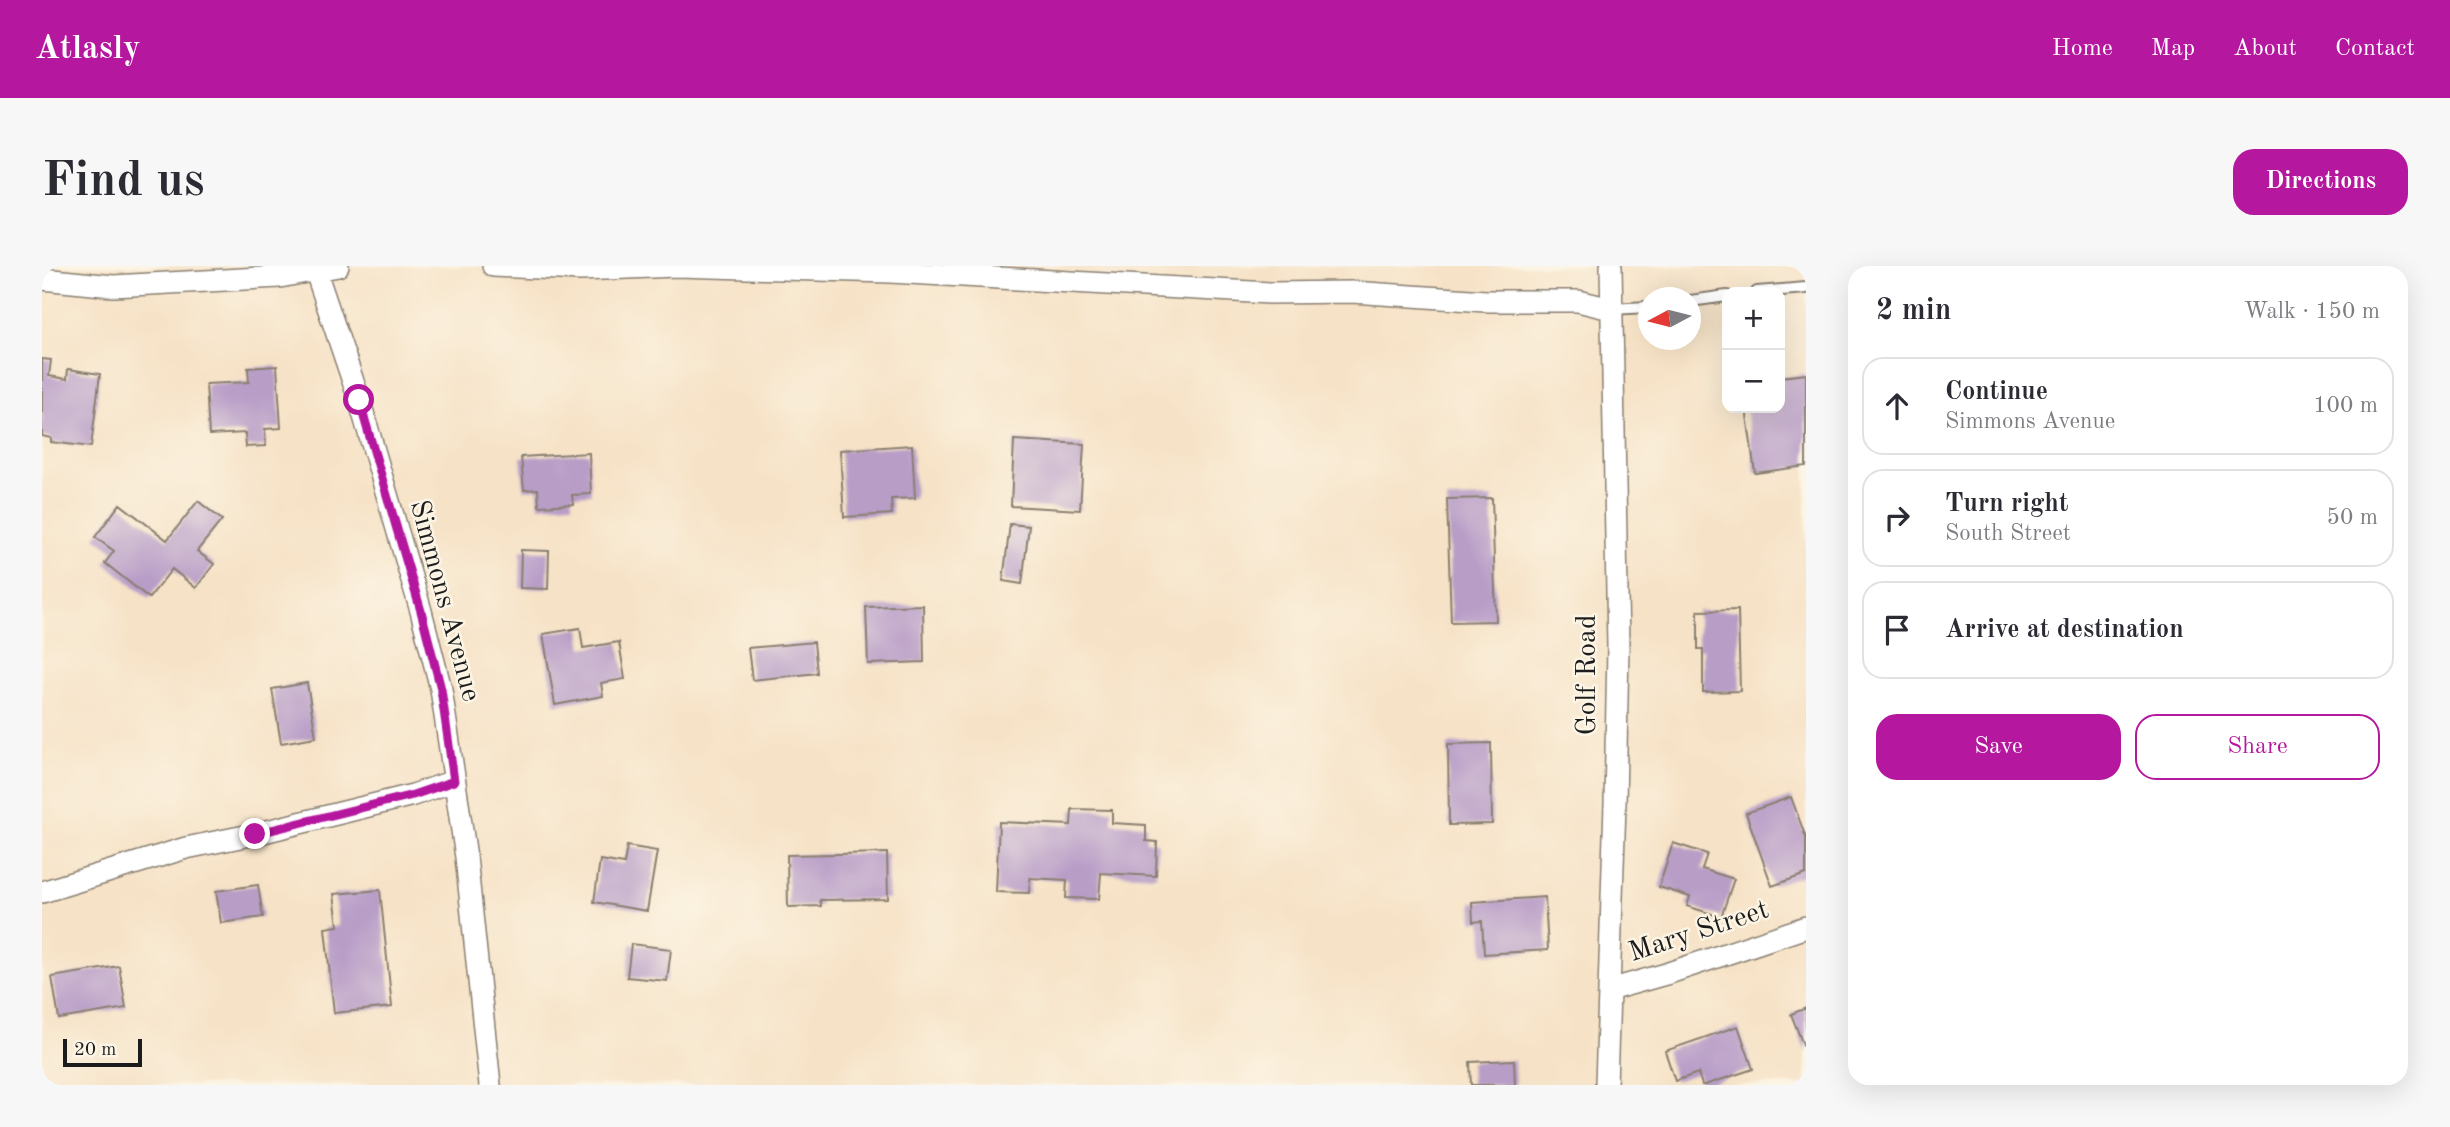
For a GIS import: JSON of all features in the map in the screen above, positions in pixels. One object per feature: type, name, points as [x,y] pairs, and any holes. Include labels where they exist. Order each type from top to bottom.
[{"type":"street","points":[[42,279],[114,286],[281,277],[315,268],[338,266]]},
{"type":"street","points":[[493,266],[580,270],[676,266],[890,269],[1270,293],[1352,292],[1486,301],[1578,301],[1611,309]]},
{"type":"street","name":"Golf Road","points":[[1606,1085],[1618,647],[1611,266]]},
{"type":"street","name":"Simmons Avenue","points":[[315,268],[359,400],[441,689],[466,857],[490,1085]]},
{"type":"street","points":[[42,892],[186,848],[413,795],[454,781]]},
{"type":"street","name":"Mary Street","points":[[1609,990],[1667,974],[1806,927]]},
{"type":"lane","points":[[1785,290],[1806,288]]},
{"type":"lane","points":[[1701,300],[1722,297]]},
{"type":"lane","points":[[1611,309],[1638,308]]},
{"type":"building","points":[[42,359],[51,360],[49,376],[67,379],[68,369],[100,374],[91,447],[51,442],[51,438],[42,436]]},
{"type":"building","points":[[277,366],[281,428],[265,429],[266,446],[246,447],[245,433],[209,435],[206,384],[249,382],[248,368]]},
{"type":"building","points":[[1806,374],[1806,466],[1755,473],[1747,413],[1785,413],[1785,376]]},
{"type":"building","points":[[1014,440],[1084,444],[1080,510],[1011,506]]},
{"type":"building","points":[[912,445],[915,498],[891,499],[892,514],[844,517],[840,450]]},
{"type":"building","points":[[589,453],[591,494],[572,495],[573,504],[539,506],[538,489],[524,490],[521,457]]},
{"type":"building","points":[[1492,498],[1496,621],[1451,622],[1447,499]]},
{"type":"building","points":[[198,501],[222,520],[197,551],[214,564],[196,588],[172,569],[149,598],[105,563],[114,551],[95,537],[120,504],[167,540]]},
{"type":"building","points":[[1010,524],[1029,526],[1022,584],[1003,581]]},
{"type":"building","points":[[521,550],[549,551],[548,589],[520,588]]},
{"type":"building","points":[[923,605],[924,662],[868,664],[866,607]]},
{"type":"building","points":[[1738,610],[1740,691],[1703,692],[1703,649],[1698,649],[1698,611]]},
{"type":"building","points":[[580,628],[583,648],[619,642],[625,679],[601,683],[603,696],[555,705],[543,634]]},
{"type":"building","points":[[814,642],[817,673],[752,680],[748,648]]},
{"type":"building","points":[[307,683],[316,737],[281,743],[272,689]]},
{"type":"building","points":[[1491,743],[1492,824],[1449,825],[1448,744]]},
{"type":"building","points":[[1791,797],[1806,838],[1806,874],[1772,886],[1746,813]]},
{"type":"building","points":[[1072,809],[1112,810],[1112,823],[1146,825],[1146,841],[1157,842],[1156,876],[1101,873],[1099,899],[1066,898],[1067,880],[1030,878],[1029,893],[996,892],[999,822],[1071,825]]},
{"type":"building","points":[[1673,843],[1707,854],[1702,869],[1734,879],[1721,917],[1687,906],[1690,897],[1659,887]]},
{"type":"building","points":[[627,846],[657,851],[647,911],[594,902],[600,860],[624,864]]},
{"type":"building","points":[[887,853],[888,899],[820,900],[821,906],[788,907],[787,855]]},
{"type":"building","points":[[258,885],[263,917],[221,923],[216,891]]},
{"type":"building","points":[[380,890],[392,1007],[334,1013],[325,928],[338,926],[334,894]]},
{"type":"building","points":[[1545,897],[1548,950],[1484,954],[1482,921],[1473,922],[1472,902]]},
{"type":"building","points":[[631,944],[671,949],[667,981],[627,977]]},
{"type":"building","points":[[119,966],[126,1008],[59,1019],[52,977]]},
{"type":"building","points":[[1806,1008],[1806,1052],[1791,1014]]},
{"type":"building","points":[[1738,1026],[1753,1069],[1705,1085],[1702,1085],[1698,1073],[1675,1081],[1665,1051]]},
{"type":"building","points":[[1514,1060],[1515,1085],[1471,1085],[1470,1062]]},
{"type":"route","points":[[255,834],[413,795],[454,781],[441,689],[359,400]]}]
